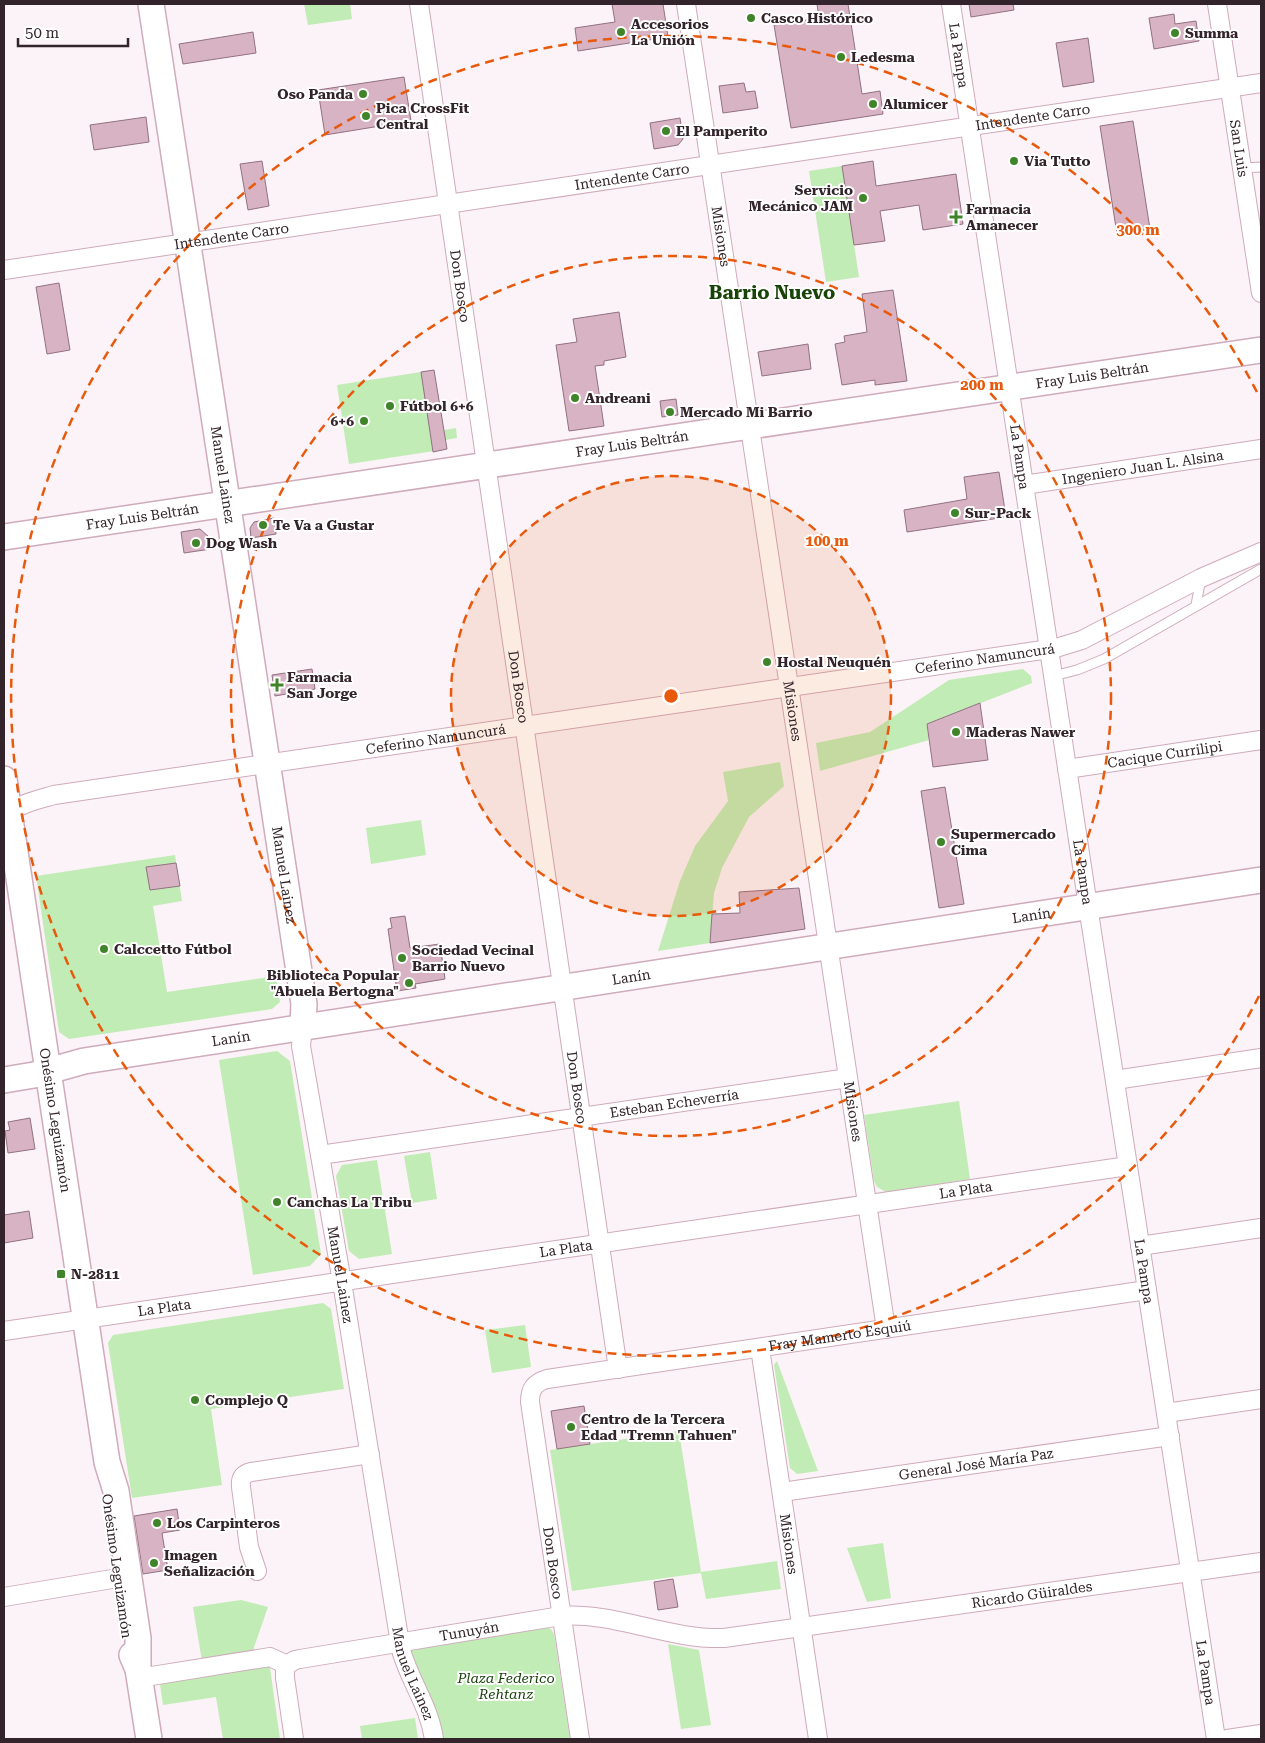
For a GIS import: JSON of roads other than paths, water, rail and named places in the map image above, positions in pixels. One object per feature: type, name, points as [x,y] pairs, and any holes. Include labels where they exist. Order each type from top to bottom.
[{"type":"street","name":"Manuel Lainez","points":[[151,4],[304,1004],[301,1046],[342,1282],[400,1642],[407,1668],[429,1714],[434,1739]]},
{"type":"street","name":"Don Bosco","points":[[419,4],[618,1369]]},
{"type":"street","name":"Misiones","points":[[686,4],[886,1329]]},
{"type":"street","name":"La Pampa","points":[[951,4],[1216,1739]]},
{"type":"street","name":"San Luis","points":[[1217,4],[1261,293]]},
{"type":"street","name":"Intendente Carro","points":[[4,270],[1261,83]]},
{"type":"street","name":"Fray Luis Beltrán","points":[[4,537],[1261,350]]},
{"type":"street","name":"Ingeniero Juan L. Alsina","points":[[1024,485],[1261,449]]},
{"type":"street","name":"Ceferino Namuncurá","points":[[5,813],[54,795],[1049,649],[1082,640],[1201,578],[1261,552]]},
{"type":"street","name":"Cacique Currilipi","points":[[1067,769],[1261,740]]},
{"type":"street","name":"Onésimo Leguizamón","points":[[4,778],[5,813],[107,1462],[116,1491],[134,1609],[139,1643],[138,1673]]},
{"type":"street","name":"Lanín","points":[[4,1080],[84,1061],[303,1026],[1261,880]]},
{"type":"street","points":[[1115,1080],[1261,1058]]},
{"type":"street","name":"Esteban Echeverría","points":[[320,1155],[848,1078]]},
{"type":"street","name":"La Plata","points":[[4,1331],[1128,1166]]},
{"type":"street","points":[[1140,1246],[1261,1228]]},
{"type":"street","name":"Fray Mamerto Esquiú","points":[[532,1387],[536,1383],[547,1379],[1147,1290]]},
{"type":"street","name":"Misiones","points":[[760,1348],[818,1739]]},
{"type":"street","name":"Don Bosco","points":[[532,1387],[530,1402],[580,1739]]},
{"type":"street","points":[[1166,1413],[1261,1399]]},
{"type":"street","name":"General José María Paz","points":[[782,1492],[1170,1436]]},
{"type":"street","points":[[257,1571],[249,1547],[241,1486],[242,1477],[251,1472],[370,1454]]},
{"type":"street","name":"Onésimo Leguizamón","points":[[107,1462],[105,1493],[128,1646],[138,1673],[149,1739]]},
{"type":"street","name":"Ricardo Güiraldes","points":[[802,1626],[1261,1562]]},
{"type":"street","points":[[4,1597],[118,1578]]},
{"type":"street","name":"Tunuyán","points":[[287,1666],[300,1658],[561,1616],[594,1617],[685,1636],[710,1639],[802,1626]]},
{"type":"street","points":[[138,1673],[273,1658],[287,1666],[285,1678],[294,1739]]},
{"type":"street","points":[[1227,1739],[1261,1734]]},
{"type":"lane","points":[[1242,168],[1261,167]]},
{"type":"lane","name":"Ceferino Namuncurá","points":[[1053,676],[1077,670],[1104,659],[1261,569]]},
{"type":"lane","points":[[1196,605],[1201,578]]},
{"type":"place","name":"Casco Histórico","points":[[751,18]]},
{"type":"place","name":"Accesorios La Unión","points":[[621,32]]},
{"type":"place","name":"Summa","points":[[1175,33]]},
{"type":"place","name":"Ledesma","points":[[841,57]]},
{"type":"place","name":"Oso Panda","points":[[363,94]]},
{"type":"place","name":"Alumicer","points":[[873,104]]},
{"type":"place","name":"Pica CrossFit Central","points":[[366,116]]},
{"type":"place","name":"El Pamperito","points":[[666,131]]},
{"type":"place","name":"Via Tutto","points":[[1014,161]]},
{"type":"place","name":"Servicio Mecánico JAM","points":[[863,198]]},
{"type":"place","name":"Farmacia Amanecer","points":[[956,217]]},
{"type":"place","name":"Andreani","points":[[575,398]]},
{"type":"place","name":"Fútbol 6+6","points":[[390,406]]},
{"type":"place","name":"Mercado Mi Barrio","points":[[670,412]]},
{"type":"place","name":"6+6","points":[[364,421]]},
{"type":"place","name":"Sur-Pack","points":[[955,513]]},
{"type":"place","name":"Te Va a Gustar","points":[[263,525]]},
{"type":"place","name":"Dog Wash","points":[[196,543]]},
{"type":"place","name":"Hostal Neuquén","points":[[767,662]]},
{"type":"place","name":"Farmacia San Jorge","points":[[277,685]]},
{"type":"place","name":"Maderas Nawer","points":[[956,732]]},
{"type":"place","name":"Supermercado Cima","points":[[941,842]]},
{"type":"place","name":"Calccetto Fútbol","points":[[104,949]]},
{"type":"place","name":"Sociedad Vecinal Barrio Nuevo","points":[[402,958]]},
{"type":"place","name":"Biblioteca Popular \"Abuela Bertogna\"","points":[[409,983]]},
{"type":"place","name":"Canchas La Tribu","points":[[277,1202]]},
{"type":"place","name":"N-2811","points":[[61,1274]]},
{"type":"place","name":"Complejo Q","points":[[195,1400]]},
{"type":"place","name":"Centro de la Tercera Edad \"Tremn Tahuen\"","points":[[571,1427]]},
{"type":"place","name":"Los Carpinteros","points":[[157,1523]]},
{"type":"place","name":"Imagen Señalización","points":[[154,1563]]},
{"type":"district","name":"Barrio Nuevo","points":[[772,292]]},
{"type":"park label","name":"Plaza Federico Rehtanz","points":[[506,1686]]}]
